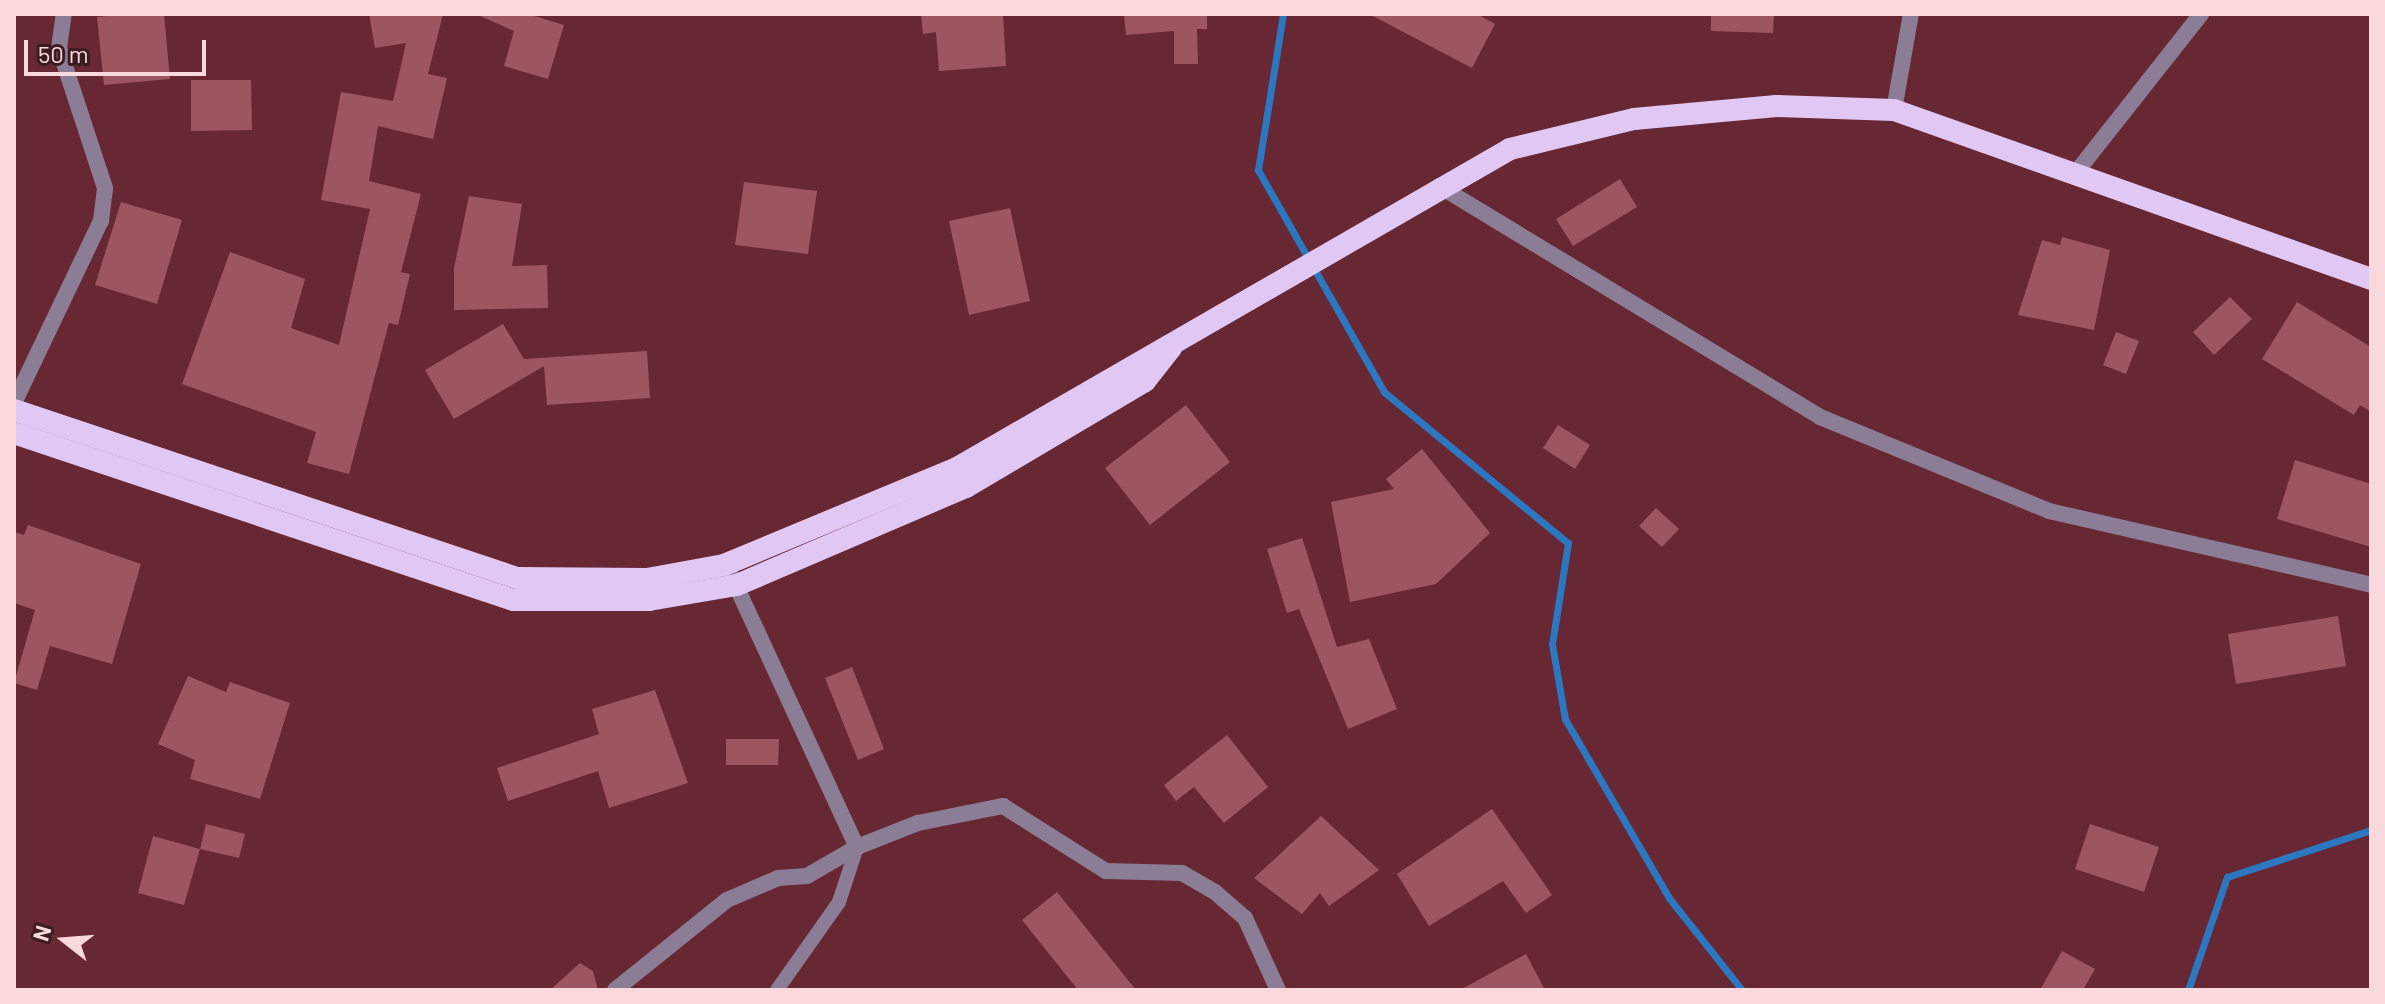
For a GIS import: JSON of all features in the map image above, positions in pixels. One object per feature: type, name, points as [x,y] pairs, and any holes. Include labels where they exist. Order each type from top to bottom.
[{"type":"highway","points":[[14,433],[517,578],[631,580],[724,565],[957,468],[1110,374],[1172,347],[1439,186],[1510,149],[1634,119],[1776,106],[1894,110],[2078,170],[2371,279]]},
{"type":"highway","points":[[14,410],[202,487],[513,600],[633,602],[737,585],[966,487],[1145,381],[1172,347]]},
{"type":"street","points":[[14,403],[101,221],[105,188],[59,48],[64,14]]},
{"type":"street","points":[[1894,110],[1911,14]]},
{"type":"street","points":[[2078,170],[2201,14]]},
{"type":"street","points":[[1439,186],[1820,417],[2049,511],[2371,585]]},
{"type":"street","points":[[724,565],[737,585],[857,847]]},
{"type":"street","points":[[615,990],[727,900],[778,878],[807,876],[857,847],[918,823],[1003,806],[1106,871],[1182,873],[1215,892],[1245,918],[1278,990]]},
{"type":"lane","points":[[777,990],[839,902],[857,847]]},
{"type":"building","points":[[164,14],[170,79],[104,85],[97,17]]},
{"type":"building","points":[[369,14],[443,14],[428,74],[447,78],[433,139],[378,126],[369,181],[421,194],[401,272],[410,274],[398,325],[389,323],[349,474],[307,463],[316,432],[182,384],[230,252],[305,279],[291,328],[339,345],[370,209],[321,200],[341,92],[393,101],[406,43],[375,48]]},
{"type":"building","points":[[476,14],[528,14],[564,25],[548,79],[504,66],[514,31]]},
{"type":"building","points":[[921,14],[1003,14],[1006,66],[939,71],[936,32],[923,34]]},
{"type":"building","points":[[1124,14],[1207,14],[1207,29],[1197,29],[1198,64],[1174,64],[1174,31],[1126,35]]},
{"type":"building","points":[[1369,14],[1477,14],[1495,24],[1472,68]]},
{"type":"building","points":[[1711,14],[1774,14],[1773,33],[1711,31]]},
{"type":"building","points":[[191,80],[251,80],[252,130],[191,131]]},
{"type":"building","points":[[1620,179],[1637,207],[1573,246],[1556,219]]},
{"type":"building","points":[[744,182],[817,191],[808,254],[735,245]]},
{"type":"building","points":[[469,196],[522,204],[512,266],[547,265],[548,308],[454,310],[454,268]]},
{"type":"building","points":[[121,202],[182,220],[157,304],[95,285]]},
{"type":"building","points":[[1010,208],[1030,301],[969,315],[949,221]]},
{"type":"building","points":[[2062,237],[2110,250],[2094,330],[2018,315],[2042,240],[2060,245]]},
{"type":"building","points":[[2230,297],[2252,319],[2214,355],[2193,332]]},
{"type":"building","points":[[2297,302],[2371,347],[2371,412],[2360,405],[2354,415],[2262,359]]},
{"type":"building","points":[[503,324],[524,359],[647,351],[650,398],[547,405],[544,366],[454,419],[425,370]]},
{"type":"building","points":[[2116,332],[2139,341],[2126,374],[2103,365]]},
{"type":"building","points":[[1186,405],[1230,462],[1150,525],[1105,468]]},
{"type":"building","points":[[1558,425],[1590,445],[1575,469],[1543,448]]},
{"type":"building","points":[[1422,449],[1490,533],[1436,584],[1350,602],[1331,502],[1394,489],[1386,479]]},
{"type":"building","points":[[2295,460],[2371,484],[2371,547],[2277,519]]},
{"type":"building","points":[[1656,508],[1679,529],[1662,547],[1639,526]]},
{"type":"building","points":[[28,525],[141,564],[112,664],[50,646],[37,690],[14,683],[35,610],[14,603],[14,532],[24,535]]},
{"type":"building","points":[[1302,538],[1337,647],[1369,639],[1397,709],[1348,729],[1299,609],[1287,613],[1267,549]]},
{"type":"building","points":[[2338,616],[2346,666],[2236,684],[2228,634]]},
{"type":"building","points":[[852,667],[884,749],[858,760],[825,678]]},
{"type":"building","points":[[188,676],[226,692],[230,682],[290,703],[260,799],[190,779],[195,760],[158,744]]},
{"type":"building","points":[[655,690],[688,783],[609,808],[598,771],[508,801],[497,768],[599,734],[592,709]]},
{"type":"building","points":[[1227,735],[1268,787],[1224,823],[1194,787],[1176,801],[1164,785]]},
{"type":"building","points":[[726,739],[779,739],[778,765],[726,765]]},
{"type":"building","points":[[1492,809],[1552,895],[1526,913],[1503,881],[1429,926],[1397,874]]},
{"type":"building","points":[[1321,816],[1379,870],[1329,906],[1320,893],[1302,914],[1254,878]]},
{"type":"building","points":[[206,824],[245,834],[239,858],[200,849]]},
{"type":"building","points":[[2090,824],[2159,847],[2144,892],[2075,869]]},
{"type":"building","points":[[153,836],[200,849],[184,905],[138,893]]},
{"type":"building","points":[[1057,892],[1136,990],[1078,990],[1022,920]]},
{"type":"building","points":[[2062,951],[2095,969],[2083,990],[2040,990]]},
{"type":"building","points":[[1526,954],[1545,990],[1460,990]]},
{"type":"building","points":[[580,963],[593,971],[598,990],[550,990]]},
{"type":"waterway","points":[[1283,14],[1258,170],[1384,392],[1568,543],[1552,644],[1565,719],[1669,898],[1742,990]]},
{"type":"waterway","points":[[2188,990],[2227,877],[2371,830]]}]
